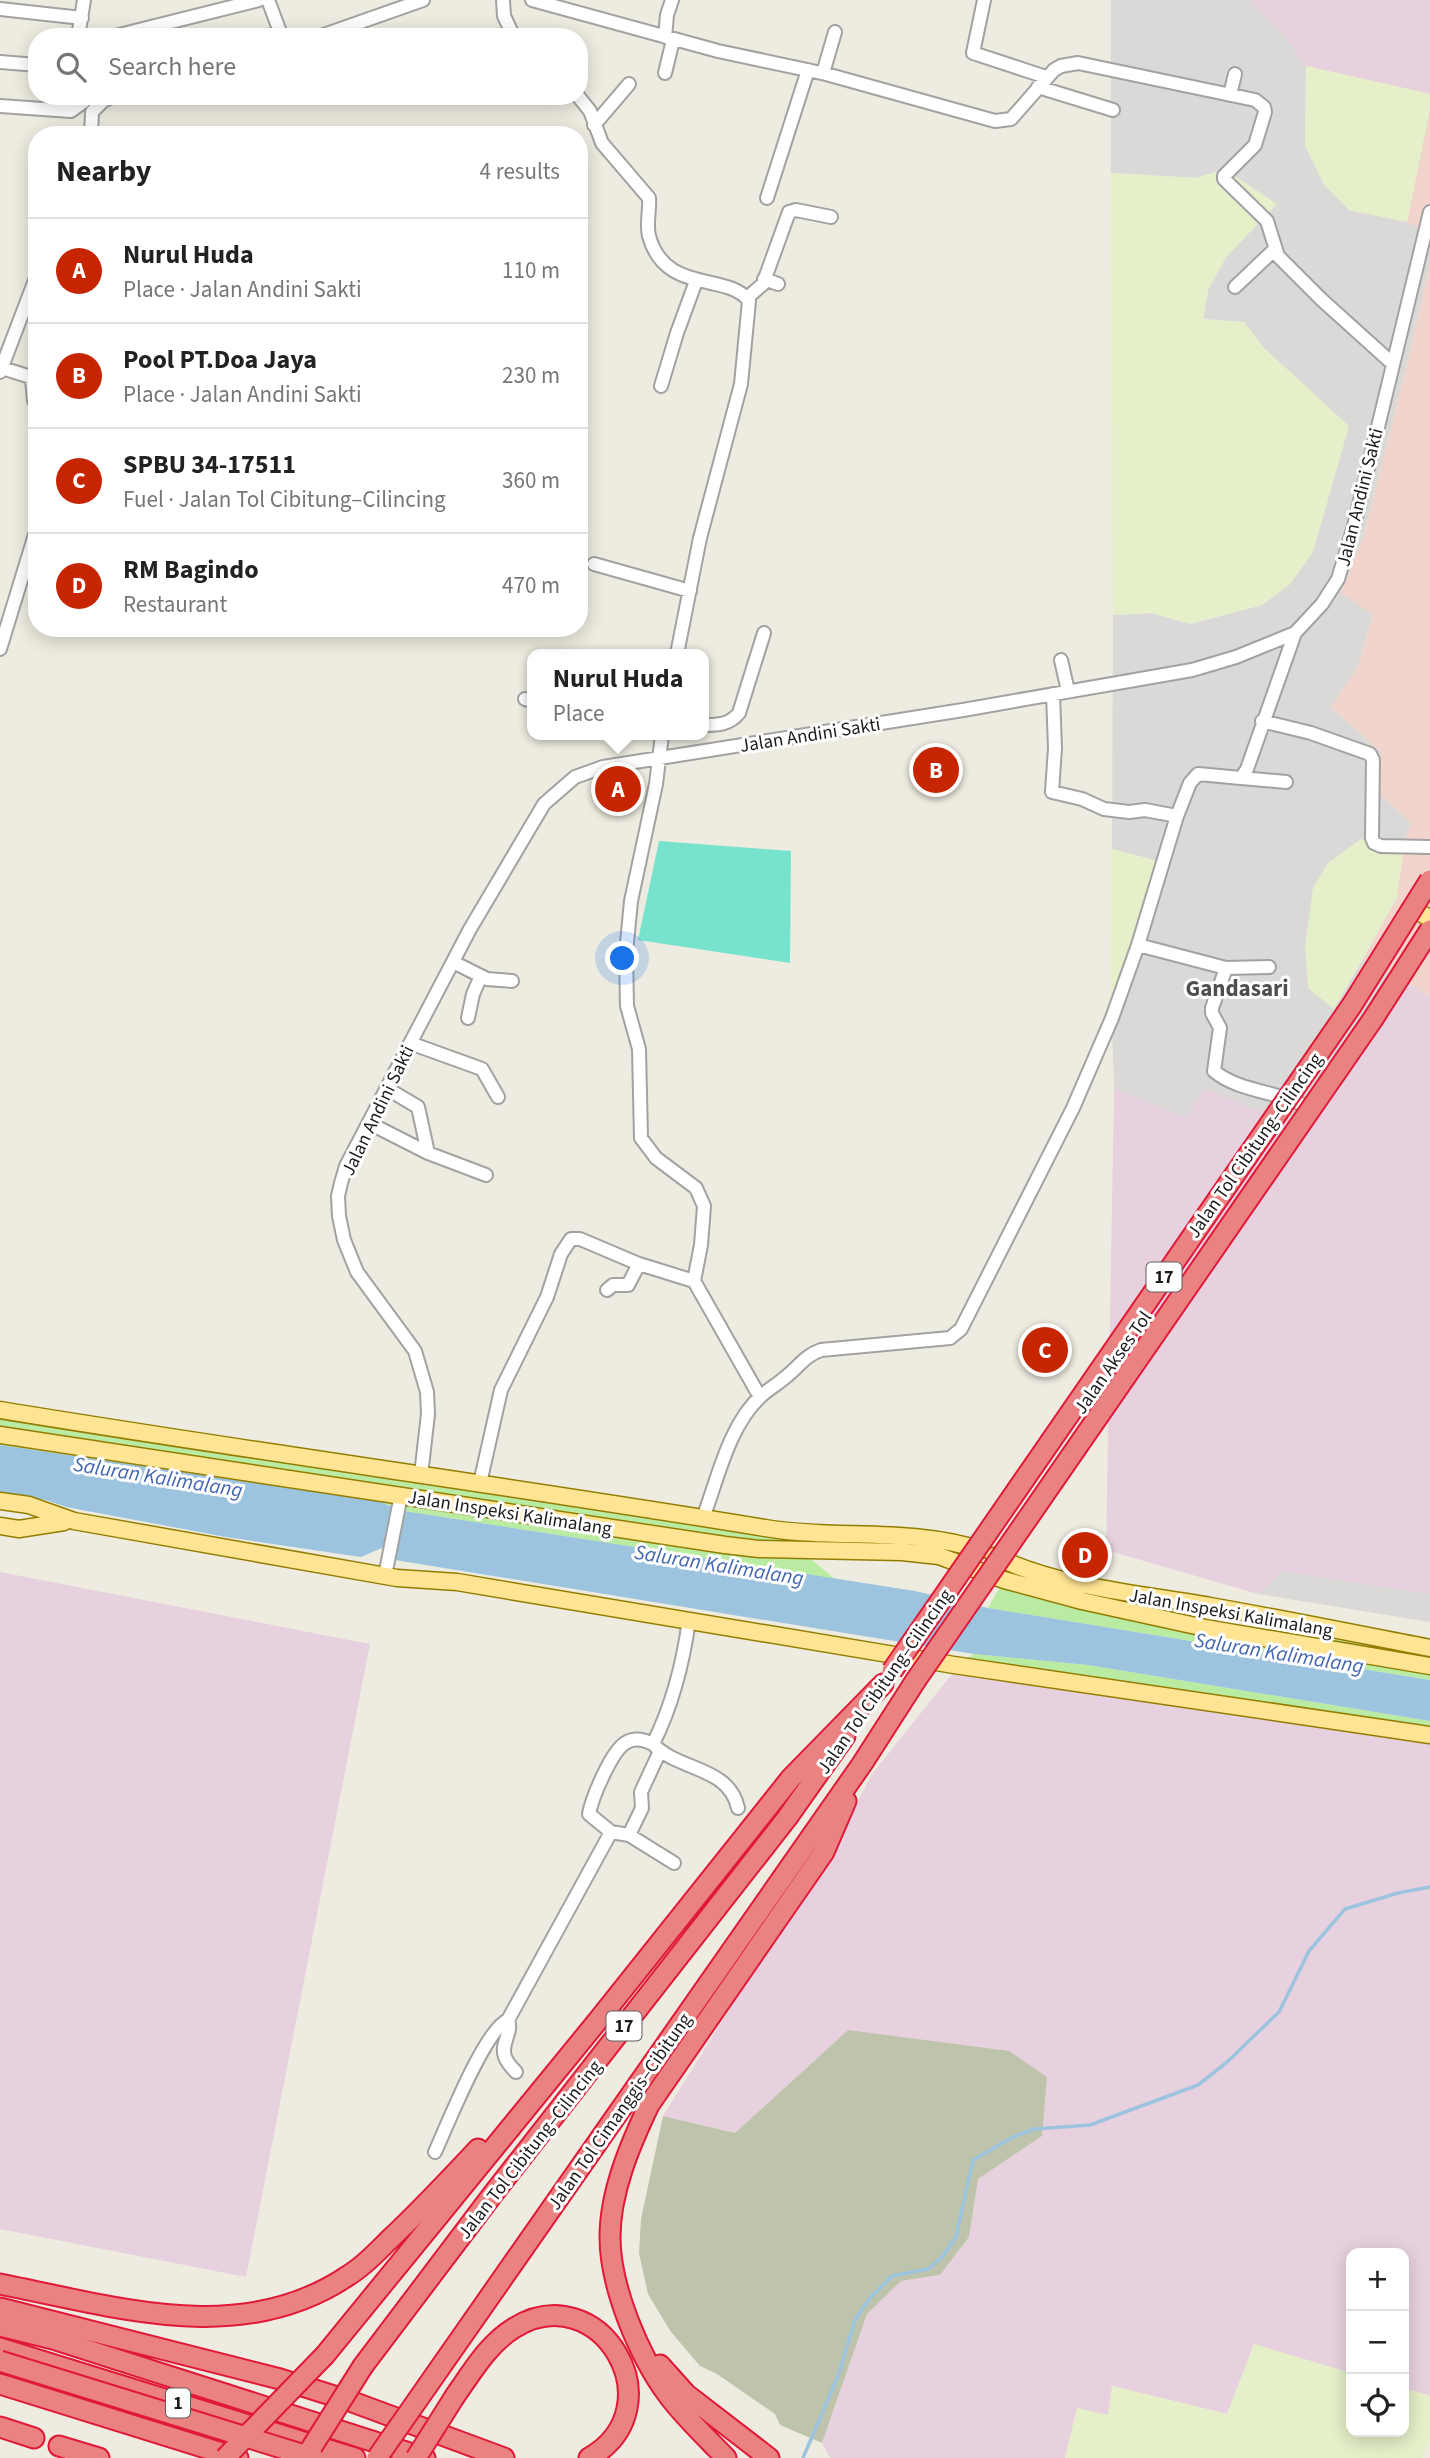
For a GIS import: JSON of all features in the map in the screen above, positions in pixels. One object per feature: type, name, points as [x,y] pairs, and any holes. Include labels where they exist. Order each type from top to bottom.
[{"type":"highway","name":"Jalan Tol Cibitung–Cilincing","points":[[305,2458],[363,2366],[501,2184],[787,1818],[1352,1005],[1430,880]]},
{"type":"highway","name":"Jalan Tol Cibitung–Cilincing","points":[[862,1764],[916,1680],[1365,1030],[1430,930]]},
{"type":"highway","points":[[225,2458],[324,2355],[600,2018],[791,1778],[887,1677]]},
{"type":"highway","points":[[726,2458],[668,2395],[634,2336],[617,2287],[610,2237],[617,2188],[630,2147],[649,2105],[824,1852],[862,1764]]},
{"type":"highway","name":"Jalan Tol Cimanggis–Cibitung","points":[[377,2458],[862,1764]]},
{"type":"highway","points":[[0,2284],[166,2316],[202,2318],[247,2315],[269,2312],[299,2302],[350,2275],[397,2233],[600,2018]]},
{"type":"highway","points":[[0,2308],[280,2379],[349,2400],[504,2458]]},
{"type":"highway","points":[[416,2458],[487,2351],[514,2328],[543,2317],[566,2318],[587,2324],[608,2340],[624,2363],[628,2393],[626,2409],[612,2440],[589,2458]]},
{"type":"highway","points":[[0,2326],[52,2339],[425,2458]]},
{"type":"highway","points":[[634,2336],[686,2394],[769,2458]]},
{"type":"highway","name":"1","points":[[0,2348],[355,2458]]},
{"type":"highway","name":"1","points":[[0,2361],[314,2458]]},
{"type":"highway","name":"1","points":[[0,2373],[273,2458]]},
{"type":"highway","name":"1","points":[[0,2384],[238,2458]]},
{"type":"highway","points":[[0,2427],[34,2438]]},
{"type":"highway","points":[[59,2446],[99,2458]]},
{"type":"main road","name":"Jalan Akses Tol","points":[[918,1653],[1426,917],[1430,891]]},
{"type":"main road","name":"Jalan Inspeksi Kalimalang","points":[[0,1410],[800,1532],[912,1536],[955,1542],[1066,1582],[1430,1648]]},
{"type":"main road","name":"Jalan Inspeksi Kalimalang","points":[[0,1434],[400,1499],[726,1545],[921,1553],[939,1556],[971,1577],[1205,1628],[1430,1665]]},
{"type":"main road","points":[[0,1501],[29,1505],[74,1521],[385,1576],[457,1583],[918,1653],[1430,1735]]},
{"type":"main road","points":[[0,1526],[19,1529],[74,1521]]},
{"type":"main road","points":[[800,1532],[800,1550]]},
{"type":"main road","points":[[1333,1649],[1337,1631]]},
{"type":"street","points":[[79,28],[84,0]]},
{"type":"street","points":[[147,28],[259,0]]},
{"type":"street","points":[[268,0],[279,28]]},
{"type":"street","points":[[344,28],[423,0]]},
{"type":"street","points":[[503,0],[504,16],[510,28]]},
{"type":"street","points":[[532,0],[669,38],[823,73],[1002,122],[1011,119],[1042,82],[1061,66],[1078,63],[1255,100],[1264,107],[1264,119],[1255,145],[1224,179],[1267,221],[1278,256],[1387,360]]},
{"type":"street","points":[[665,73],[669,38],[667,15],[672,0]]},
{"type":"street","points":[[984,0],[973,53],[1113,110]]},
{"type":"street","points":[[0,9],[82,18]]},
{"type":"street","points":[[823,73],[835,33]]},
{"type":"street","points":[[0,62],[28,64]]},
{"type":"street","points":[[766,198],[808,70]]},
{"type":"street","points":[[1230,95],[1235,74]]},
{"type":"street","points":[[594,125],[629,84]]},
{"type":"street","points":[[0,106],[71,111],[77,105]]},
{"type":"street","points":[[88,105],[92,112],[91,126]]},
{"type":"street","points":[[92,112],[99,105]]},
{"type":"street","points":[[585,105],[602,142],[649,198],[648,231],[657,255],[665,265],[696,281],[732,289],[747,298],[750,306],[741,384],[700,538],[678,649]]},
{"type":"street","points":[[747,298],[755,293],[764,279],[789,212],[796,210],[831,217]]},
{"type":"street","name":"Jalan Andini Sakti","points":[[421,1475],[428,1414],[427,1392],[421,1371],[415,1351],[357,1272],[344,1240],[338,1196],[346,1166],[386,1088],[506,866],[544,804],[565,784],[586,772],[603,767],[963,710],[1192,670],[1236,657],[1295,633],[1322,604],[1338,579],[1354,526],[1387,360],[1430,212]]},
{"type":"street","points":[[1235,287],[1275,249]]},
{"type":"street","points":[[764,279],[778,284]]},
{"type":"street","points":[[661,386],[696,281]]},
{"type":"street","points":[[28,299],[1,370],[28,377]]},
{"type":"street","points":[[594,564],[690,592]]},
{"type":"street","points":[[0,649],[28,577]]},
{"type":"street","points":[[709,725],[733,720],[739,713],[764,633]]},
{"type":"street","points":[[1241,778],[1247,769],[1295,633]]},
{"type":"street","points":[[1061,660],[1068,691]]},
{"type":"street","points":[[1054,694],[1055,748],[1052,792],[1082,799],[1104,808],[1129,812],[1145,810],[1177,816]]},
{"type":"street","points":[[1262,721],[1311,733],[1370,754],[1373,760],[1374,843],[1381,846],[1430,847]]},
{"type":"street","points":[[662,740],[661,756],[631,901],[626,953],[627,1006],[639,1049],[641,1138],[656,1158],[696,1188],[704,1206],[701,1245],[694,1281],[760,1397]]},
{"type":"street","points":[[703,1518],[742,1421],[760,1397],[810,1354],[821,1350],[950,1338],[961,1329],[1073,1108],[1112,1018],[1190,783],[1198,774],[1286,782]]},
{"type":"street","points":[[1138,945],[1226,968],[1269,967]]},
{"type":"street","points":[[453,962],[481,976],[512,981]]},
{"type":"street","points":[[1226,968],[1212,1008],[1220,1028],[1214,1071],[1266,1093],[1299,1102]]},
{"type":"street","points":[[468,1018],[473,994],[481,976]]},
{"type":"street","points":[[410,1043],[482,1069],[498,1097]]},
{"type":"street","points":[[386,1088],[418,1107],[428,1153]]},
{"type":"street","points":[[369,1123],[428,1153],[486,1175]]},
{"type":"street","points":[[480,1483],[501,1390],[547,1297],[556,1266],[569,1242],[574,1238],[580,1239],[639,1265],[694,1281]]},
{"type":"street","points":[[607,1290],[612,1285],[628,1285],[639,1265]]},
{"type":"street","points":[[385,1576],[400,1499]]},
{"type":"street","points":[[629,1835],[642,1808],[641,1792],[678,1684],[689,1620]]},
{"type":"street","points":[[674,1863],[629,1835],[611,1832],[589,1814],[614,1756],[628,1741],[644,1740],[729,1787],[738,1808]]},
{"type":"street","points":[[435,2152],[477,2062],[498,2026],[508,2020],[611,1832]]},
{"type":"street","points":[[508,2020],[510,2030],[505,2041],[504,2054],[516,2072]]},
{"type":"shaded area","points":[[1111,0],[1250,0],[1282,33],[1306,66],[1305,146],[1349,210],[1407,222],[1430,232],[1430,264],[1406,369],[1364,535],[1341,592],[1373,614],[1358,667],[1331,707],[1381,752],[1380,794],[1411,823],[1404,846],[1334,1008],[1363,959],[1402,979],[1304,1129],[1186,1118],[1114,1088],[1111,1000],[1161,862],[1112,849],[1113,615],[1152,613],[1190,624],[1262,605],[1290,584],[1313,552],[1263,347],[1244,322],[1203,319],[1208,290],[1226,257],[1276,204],[1224,169],[1197,178],[1111,173]]},
{"type":"shaded area","points":[[1250,0],[1430,0],[1430,94],[1306,66],[1282,33]]},
{"type":"shaded area","points":[[1306,66],[1430,94],[1430,108],[1407,222],[1349,210],[1324,185],[1305,146]]},
{"type":"shaded area","points":[[1430,108],[1430,232],[1407,222]]},
{"type":"shaded area","points":[[1224,169],[1277,204],[1226,257],[1208,290],[1203,319],[1244,322],[1263,347],[1349,426],[1313,552],[1290,584],[1262,605],[1190,624],[1152,613],[1113,615],[1111,173],[1196,178]]},
{"type":"shaded area","points":[[1430,264],[1430,997],[1363,959],[1397,897],[1404,846],[1411,823],[1380,794],[1381,752],[1331,707],[1358,667],[1373,615],[1341,593],[1364,535]]},
{"type":"shaded area","points":[[1361,839],[1404,846],[1397,897],[1334,1009],[1308,988],[1305,946],[1313,888],[1328,863]]},
{"type":"shaded area","points":[[659,841],[791,851],[790,963],[638,940]]},
{"type":"shaded area","points":[[1112,849],[1161,862],[1111,1000]]},
{"type":"shaded area","points":[[1402,979],[1430,997],[1430,1594],[1282,1571],[1258,1594],[1106,1550],[1114,1088],[1186,1118],[1205,1089],[1304,1129]]},
{"type":"shaded area","points":[[1282,1571],[1430,1594],[1430,1622],[1258,1594]]},
{"type":"shaded area","points":[[0,1572],[370,1644],[246,2277],[0,2229]]},
{"type":"shaded area","points":[[956,1669],[1430,1738],[1430,2396],[1409,2390],[1409,2248],[1346,2248],[1346,2372],[1254,2345],[1227,2414],[1113,2386],[1108,2415],[1077,2409],[1065,2458],[830,2458],[822,2443],[867,2314],[901,2281],[940,2275],[969,2237],[978,2179],[1042,2136],[848,2030],[735,2133],[663,2116],[766,1950],[831,1853],[872,1774]]},
{"type":"shaded area","points":[[848,2030],[1009,2051],[1047,2077],[1042,2136],[978,2179],[969,2237],[940,2275],[901,2281],[867,2314],[822,2443],[780,2425],[775,2414],[717,2374],[700,2366],[671,2332],[648,2294],[639,2253],[641,2219],[663,2116],[735,2133]]},
{"type":"shaded area","points":[[1254,2344],[1346,2372],[1346,2437],[1409,2437],[1409,2390],[1430,2396],[1430,2440],[1422,2458],[1065,2458],[1077,2408],[1108,2415],[1112,2386],[1227,2414]]},
{"type":"green space","points":[[0,1410],[801,1532],[800,1550],[835,1579],[398,1510],[379,1501],[0,1445]]},
{"type":"green space","points":[[1004,1580],[1333,1649],[1337,1631],[1430,1648],[1430,1680],[988,1608]]},
{"type":"green space","points":[[974,1654],[1088,1665],[1430,1721],[1430,1735],[954,1665]]},
{"type":"water","name":"Saluran Kalimalang","points":[[0,1445],[379,1501],[398,1510],[915,1591],[988,1608],[1430,1680],[1430,1721],[1088,1665],[974,1654],[395,1560],[395,1549],[384,1547],[361,1557],[226,1537],[66,1507],[46,1500],[0,1492]]},
{"type":"waterway","points":[[803,2458],[838,2376],[855,2320],[869,2299],[892,2276],[928,2269],[943,2256],[956,2237],[973,2160],[1013,2137],[1034,2129],[1090,2125],[1198,2085],[1226,2063],[1279,2012],[1309,1951],[1345,1909],[1398,1893],[1430,1887]]},
{"type":"place","name":"Pool PT.Doa Jaya","points":[[936,770]]},
{"type":"place","name":"Nurul Huda","points":[[618,789]]},
{"type":"place","name":"SPBU 34-17511","points":[[1045,1350]]},
{"type":"place","name":"RM Bagindo","points":[[1085,1555]]},
{"type":"district","name":"Gandasari","points":[[1237,988]]}]
